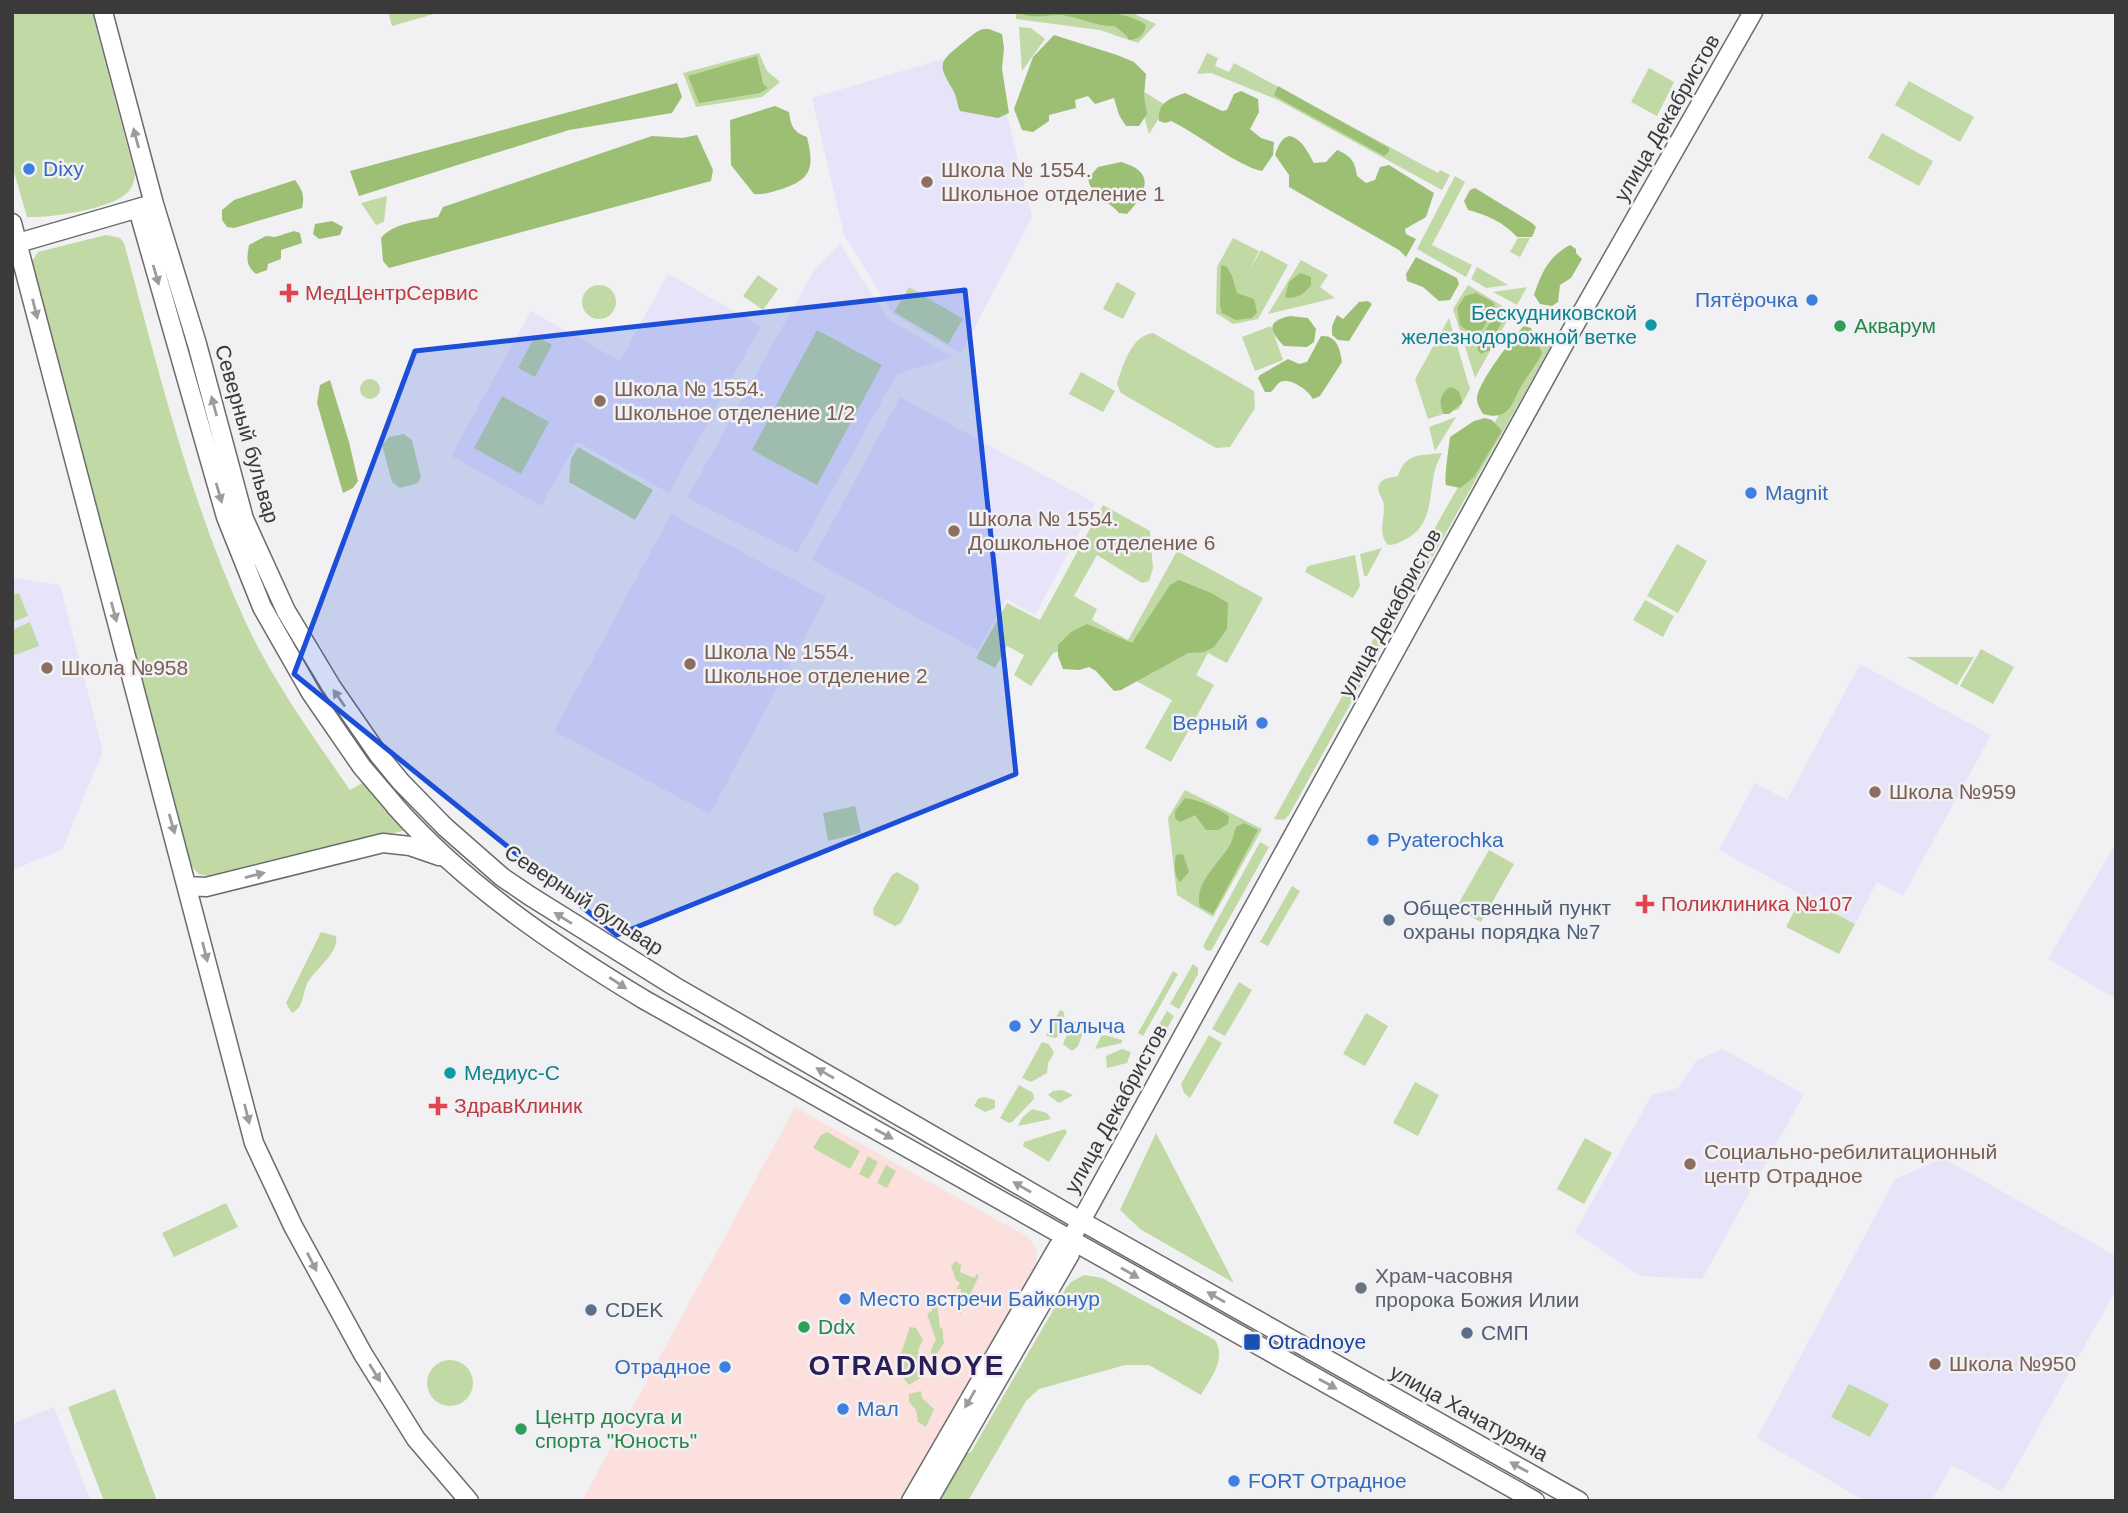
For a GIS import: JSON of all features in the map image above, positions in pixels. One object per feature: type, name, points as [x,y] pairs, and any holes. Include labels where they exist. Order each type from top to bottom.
[{"type":"main road","name":"Северный бульвар","points":[[103,12],[146,206],[226,517],[262,607],[311,693],[362,766],[443,857],[544,936],[623,986],[1070,1238]]},
{"type":"main road","name":"улица Декабристов","points":[[911,1501],[1058,1247],[1070,1238],[1081,1221],[1569,335],[1754,12]]},
{"type":"main road","name":"Северный бульвар","points":[[146,206],[197,344],[244,519],[286,611],[331,686],[401,782],[445,827],[502,877],[560,917],[674,986],[1081,1221]]},
{"type":"main road","points":[[18,243],[146,206]]},
{"type":"main road","points":[[12,223],[254,1143],[293,1226],[363,1354],[416,1439],[469,1501]]},
{"type":"main road","points":[[188,886],[206,887],[383,843],[410,846],[443,857]]},
{"type":"main road","name":"улица Хачатуряна","points":[[1081,1221],[1579,1501]]},
{"type":"main road","name":"улица Декабристов","points":[[928,1501],[1070,1254],[1070,1238]]},
{"type":"main road","name":"улица Хачатуряна","points":[[1070,1238],[1535,1501]]},
{"type":"highlighted area","points":[[965,290],[1016,774],[617,935],[294,674],[415,351]]},
{"type":"shaded area","name":"Школа № 1554. Школьное отделение 1","points":[[990,45],[1032,217],[961,354],[893,314],[844,235],[812,98]]},
{"type":"shaded area","points":[[840,244],[888,319],[953,357],[897,374],[797,553],[687,498],[813,272]]},
{"type":"shaded area","name":"Школа № 1554. Школьное отделение 1/2","points":[[668,274],[761,326],[669,493],[577,442],[541,506],[451,456],[531,311],[620,361]]},
{"type":"shaded area","name":"Школа № 1554. Дошкольное отделение 6","points":[[900,397],[1095,503],[1035,615],[1006,599],[978,651],[812,560]]},
{"type":"shaded area","name":"Школа № 1554. Школьное отделение 2","points":[[671,514],[826,597],[710,814],[554,731]]},
{"type":"shaded area","name":"Школа №958","points":[[12,578],[60,585],[103,751],[62,850],[12,870]]},
{"type":"shaded area","name":"Школа №959","points":[[1860,664],[1991,735],[1903,896],[1877,882],[1855,924],[1719,850],[1755,783],[1787,800]]},
{"type":"shaded area","points":[[2116,843],[2116,999],[2048,959]]},
{"type":"shaded area","name":"Социально-ребилитационный центр Отрадное","points":[[1722,1049],[1804,1094],[1702,1279],[1640,1276],[1575,1232],[1652,1095],[1678,1088],[1696,1061]]},
{"type":"shaded area","points":[[795,1107],[1028,1237],[1037,1250],[1035,1268],[902,1501],[582,1501]]},
{"type":"shaded area","name":"Школа №950","points":[[1943,1158],[2116,1256],[2116,1290],[2002,1492],[1952,1465],[1931,1501],[1865,1501],[1757,1438],[1895,1179]]},
{"type":"shaded area","points":[[54,1407],[91,1501],[12,1501],[12,1424]]},
{"type":"green space","points":[[12,12],[92,12],[135,175],[130,189],[121,197],[81,211],[27,217],[12,165]]},
{"type":"green space","points":[[388,12],[441,12],[392,26]]},
{"type":"green space","points":[[1016,12],[1130,12],[1156,24],[1138,43],[1100,30],[1016,19]]},
{"type":"green space","points":[[1017,12],[1102,12],[1134,18],[1146,25],[1140,36],[1129,40],[1115,26],[1061,15],[1033,16]]},
{"type":"green space","points":[[1019,27],[1031,28],[1045,39],[1022,71]]},
{"type":"green space","points":[[983,29],[1002,34],[1002,69],[1009,113],[998,118],[960,111],[943,70],[947,56]]},
{"type":"green space","points":[[1054,35],[1134,62],[1146,74],[1144,96],[1147,114],[1139,126],[1126,126],[1119,115],[1114,98],[1095,104],[1088,96],[1075,100],[1076,108],[1049,115],[1049,121],[1033,132],[1022,130],[1014,109],[1033,57]]},
{"type":"green space","points":[[759,53],[767,71],[780,82],[762,97],[696,107],[683,73]]},
{"type":"green space","points":[[1207,53],[1218,58],[1215,66],[1229,72],[1234,63],[1438,173],[1440,170],[1450,175],[1442,190],[1278,100],[1211,73],[1197,74]]},
{"type":"green space","points":[[757,56],[763,84],[768,88],[760,93],[699,103],[688,76]]},
{"type":"green space","points":[[1649,68],[1674,82],[1657,116],[1631,102]]},
{"type":"green space","points":[[1909,81],[1974,117],[1960,142],[1895,105]]},
{"type":"green space","points":[[677,83],[682,97],[672,113],[569,130],[359,196],[350,171]]},
{"type":"green space","points":[[1278,86],[1389,148],[1389,152],[1384,156],[1282,100],[1274,95]]},
{"type":"green space","points":[[1136,87],[1167,106],[1149,134]]},
{"type":"green space","points":[[1241,91],[1258,99],[1259,112],[1250,129],[1261,138],[1274,142],[1273,155],[1262,171],[1241,163],[1171,121],[1159,121],[1162,106],[1179,95],[1185,93],[1222,111],[1227,110],[1234,94]]},
{"type":"green space","points":[[775,106],[789,112],[794,128],[807,137],[809,170],[800,181],[792,185],[768,193],[754,194],[731,165],[730,120]]},
{"type":"green space","points":[[1882,133],[1933,161],[1919,186],[1868,158]]},
{"type":"green space","points":[[697,135],[713,170],[711,181],[389,268],[383,261],[381,238],[386,233],[407,223],[438,217],[443,207],[652,136],[682,138]]},
{"type":"green space","points":[[1289,136],[1301,143],[1314,163],[1326,162],[1337,150],[1352,160],[1357,176],[1366,183],[1375,180],[1380,167],[1389,165],[1434,193],[1426,217],[1405,229],[1406,234],[1416,239],[1406,257],[1399,250],[1289,187],[1289,175],[1275,155],[1281,141]]},
{"type":"green space","points":[[1121,162],[1140,171],[1145,184],[1127,214],[1119,213],[1096,193],[1088,178],[1098,167]]},
{"type":"green space","points":[[1455,176],[1465,182],[1432,245],[1472,265],[1466,277],[1417,249]]},
{"type":"green space","points":[[295,180],[302,193],[302,208],[234,228],[227,227],[222,220],[222,210],[234,200]]},
{"type":"green space","points":[[1475,188],[1532,223],[1536,227],[1532,237],[1517,237],[1507,227],[1468,210],[1464,201],[1470,190]]},
{"type":"green space","points":[[387,196],[384,222],[376,225],[361,203]]},
{"type":"green space","points":[[332,221],[343,227],[340,235],[319,239],[313,234],[315,224]]},
{"type":"green space","points":[[294,231],[300,233],[302,243],[281,250],[281,259],[268,264],[267,270],[256,274],[252,271],[248,261],[249,245],[266,236],[275,237]]},
{"type":"green space","points":[[106,235],[120,238],[124,243],[192,484],[226,577],[257,645],[295,709],[350,790],[366,781],[406,830],[216,878],[199,874],[187,862],[31,263],[38,252]]},
{"type":"green space","points":[[1233,238],[1259,251],[1249,271],[1261,250],[1288,265],[1258,319],[1233,324],[1216,313],[1217,267]]},
{"type":"green space","points":[[1518,238],[1530,238],[1520,257],[1510,252]]},
{"type":"green space","points":[[1570,245],[1582,259],[1571,278],[1560,285],[1558,302],[1552,306],[1540,304],[1534,295],[1543,272],[1556,254]]},
{"type":"green space","points":[[1416,257],[1457,278],[1459,284],[1450,300],[1439,301],[1423,287],[1407,281],[1406,274]]},
{"type":"green space","points":[[1301,260],[1328,275],[1320,287],[1335,298],[1268,314]]},
{"type":"green space","points":[[1221,265],[1227,267],[1237,293],[1254,299],[1257,312],[1252,318],[1236,320],[1222,313]]},
{"type":"green space","points":[[1477,267],[1508,285],[1486,288],[1471,279]]},
{"type":"green space","points":[[1300,273],[1311,277],[1311,285],[1300,296],[1285,297],[1289,282]]},
{"type":"green space","points":[[758,275],[778,289],[763,310],[743,296]]},
{"type":"green space","points":[[1117,282],[1136,293],[1123,319],[1103,309]]},
{"type":"green space","points":[[599,285],[611,290],[616,302],[611,314],[599,319],[587,314],[582,302],[587,290]]},
{"type":"green space","points":[[1468,285],[1512,312],[1475,378],[1453,309]]},
{"type":"green space","points":[[909,287],[963,319],[948,344],[894,312]]},
{"type":"green space","points":[[1527,287],[1517,305],[1493,292]]},
{"type":"green space","points":[[1476,293],[1493,302],[1495,308],[1482,330],[1469,332],[1460,325],[1457,308],[1465,296]]},
{"type":"green space","points":[[1368,301],[1372,304],[1349,341],[1338,340],[1332,335],[1332,326],[1337,315],[1343,319],[1359,302]]},
{"type":"green space","points":[[1499,310],[1507,314],[1492,339],[1490,350],[1481,354],[1477,349],[1484,332]]},
{"type":"green space","points":[[1290,316],[1308,318],[1316,329],[1314,342],[1307,347],[1284,346],[1279,341],[1272,327],[1277,321]]},
{"type":"green space","points":[[1449,318],[1470,389],[1459,409],[1428,419],[1415,379]]},
{"type":"green space","points":[[1271,326],[1283,360],[1255,371],[1242,337]]},
{"type":"green space","points":[[1524,326],[1531,328],[1542,353],[1509,408],[1500,415],[1483,414],[1477,398],[1483,382]]},
{"type":"green space","points":[[817,330],[882,365],[817,485],[752,450]]},
{"type":"green space","points":[[1153,333],[1254,391],[1255,408],[1230,447],[1216,448],[1121,393],[1117,384],[1129,352],[1145,335]]},
{"type":"green space","points":[[535,336],[552,345],[535,377],[518,368]]},
{"type":"green space","points":[[1321,336],[1334,340],[1342,362],[1320,396],[1313,399],[1299,385],[1289,381],[1279,383],[1271,392],[1265,392],[1258,378],[1260,375],[1288,359],[1299,364],[1307,362]]},
{"type":"green space","points":[[1541,341],[1551,346],[1402,611],[1391,605]]},
{"type":"green space","points":[[1081,372],[1115,391],[1103,412],[1069,394]]},
{"type":"green space","points":[[366,379],[374,379],[380,389],[374,399],[366,399],[360,393],[360,385]]},
{"type":"green space","points":[[330,380],[358,481],[353,488],[343,493],[317,403],[320,385]]},
{"type":"green space","points":[[1450,387],[1459,393],[1462,403],[1449,414],[1444,414],[1441,399]]},
{"type":"green space","points":[[502,396],[549,422],[521,474],[474,448]]},
{"type":"green space","points":[[1456,417],[1435,451],[1429,427]]},
{"type":"green space","points":[[1485,418],[1492,420],[1502,431],[1474,477],[1460,488],[1446,485],[1450,437],[1474,421]]},
{"type":"green space","points":[[404,434],[412,440],[421,477],[418,483],[400,488],[392,482],[382,445],[389,437]]},
{"type":"green space","points":[[578,447],[653,490],[635,520],[569,482],[571,459]]},
{"type":"green space","points":[[1442,453],[1435,469],[1428,510],[1421,525],[1408,538],[1388,545],[1382,529],[1384,507],[1378,489],[1380,484],[1385,479],[1398,476],[1401,468],[1410,459]]},
{"type":"green space","points":[[1103,505],[1150,531],[1153,568],[1149,581],[1142,583],[1097,555],[1074,596],[1097,609],[1092,620],[1128,640],[1177,551],[1263,598],[1227,663],[1208,653],[1196,675],[1214,685],[1171,762],[1145,748],[1172,700],[1072,647],[1053,653],[1031,686],[1014,675],[1024,655],[1007,646],[995,668],[976,658],[1007,603],[1040,620]]},
{"type":"green space","points":[[1677,544],[1707,561],[1678,613],[1647,596]]},
{"type":"green space","points":[[1382,548],[1367,576],[1364,576],[1360,554]]},
{"type":"green space","points":[[1355,555],[1360,586],[1353,598],[1305,572],[1308,566]]},
{"type":"green space","points":[[1179,580],[1228,603],[1227,629],[1214,647],[1204,652],[1188,653],[1121,690],[1114,691],[1089,667],[1079,670],[1063,669],[1058,656],[1058,645],[1071,632],[1087,624],[1132,643],[1170,585]]},
{"type":"green space","points":[[19,593],[28,616],[12,622],[12,595]]},
{"type":"green space","points":[[1645,600],[1674,616],[1663,637],[1633,620]]},
{"type":"green space","points":[[1388,613],[1398,619],[1381,646],[1369,647]]},
{"type":"green space","points":[[30,622],[39,646],[12,656],[12,630]]},
{"type":"green space","points":[[1981,649],[2014,667],[1993,704],[1960,686]]},
{"type":"green space","points":[[1364,657],[1369,665],[1367,674],[1289,815],[1284,820],[1274,819]]},
{"type":"green space","points":[[1907,657],[1974,657],[1957,685]]},
{"type":"green space","points":[[1185,790],[1262,829],[1213,917],[1177,895],[1168,818]]},
{"type":"green space","points":[[1185,798],[1208,805],[1229,816],[1228,824],[1218,830],[1206,830],[1195,815],[1180,822],[1175,818],[1175,811]]},
{"type":"green space","points":[[855,806],[861,833],[828,841],[823,813]]},
{"type":"green space","points":[[1244,823],[1258,830],[1213,914],[1200,907],[1200,890],[1231,843],[1236,827]]},
{"type":"green space","points":[[1260,842],[1269,847],[1211,951],[1206,950],[1203,946]]},
{"type":"green space","points":[[1489,850],[1514,864],[1481,922],[1456,908]]},
{"type":"green space","points":[[1183,854],[1189,872],[1180,882],[1175,862],[1176,855]]},
{"type":"green space","points":[[897,872],[918,884],[919,889],[901,923],[895,926],[874,915],[873,909],[892,875]]},
{"type":"green space","points":[[1292,886],[1300,891],[1268,946],[1260,942]]},
{"type":"green space","points":[[1802,896],[1855,924],[1839,954],[1786,927]]},
{"type":"green space","points":[[321,932],[336,936],[334,948],[310,979],[299,1006],[292,1013],[286,1003]]},
{"type":"green space","points":[[1193,964],[1198,968],[1198,974],[1179,1009],[1170,1004]]},
{"type":"green space","points":[[1173,971],[1178,974],[1143,1036],[1138,1033]]},
{"type":"green space","points":[[1239,982],[1252,990],[1225,1036],[1212,1029]]},
{"type":"green space","points":[[1060,1010],[1064,1015],[1060,1033],[1056,1038],[1046,1036]]},
{"type":"green space","points":[[1167,1011],[1174,1016],[1158,1045],[1150,1040]]},
{"type":"green space","points":[[1366,1013],[1388,1026],[1365,1066],[1343,1054]]},
{"type":"green space","points":[[1077,1021],[1084,1030],[1078,1046],[1072,1051],[1063,1044],[1072,1023]]},
{"type":"green space","points":[[1209,1035],[1222,1043],[1190,1098],[1184,1093],[1181,1084]]},
{"type":"green space","points":[[1101,1036],[1122,1040],[1122,1043],[1095,1049]]},
{"type":"green space","points":[[1042,1042],[1049,1044],[1054,1053],[1048,1063],[1047,1073],[1031,1082],[1022,1078]]},
{"type":"green space","points":[[1122,1049],[1131,1052],[1127,1063],[1107,1068],[1106,1056]]},
{"type":"green space","points":[[1415,1082],[1439,1095],[1418,1136],[1393,1123]]},
{"type":"green space","points":[[1019,1085],[1033,1093],[1034,1099],[1009,1123],[1000,1118]]},
{"type":"green space","points":[[1062,1090],[1073,1095],[1059,1103],[1048,1095],[1053,1091]]},
{"type":"green space","points":[[983,1097],[995,1100],[995,1108],[985,1112],[974,1106],[978,1099]]},
{"type":"green space","points":[[1032,1109],[1047,1113],[1051,1119],[1018,1126],[1022,1118]]},
{"type":"green space","points":[[1065,1129],[1067,1132],[1049,1162],[1023,1146],[1024,1142]]},
{"type":"green space","points":[[827,1132],[860,1151],[850,1169],[813,1148],[821,1135]]},
{"type":"green space","points":[[1156,1133],[1234,1283],[1140,1229],[1120,1210]]},
{"type":"green space","points":[[1585,1138],[1612,1153],[1584,1204],[1557,1189]]},
{"type":"green space","points":[[868,1156],[878,1162],[869,1179],[859,1174]]},
{"type":"green space","points":[[886,1165],[896,1171],[887,1188],[877,1183]]},
{"type":"green space","points":[[226,1203],[238,1227],[174,1257],[162,1233]]},
{"type":"green space","points":[[956,1261],[961,1265],[960,1272],[974,1278],[977,1274],[979,1276],[960,1315],[961,1289],[956,1289],[960,1283],[956,1280],[951,1266]]},
{"type":"green space","points":[[1084,1275],[1102,1278],[1215,1340],[1218,1362],[1201,1395],[1149,1365],[1125,1365],[1039,1389],[1026,1401],[968,1501],[939,1501],[965,1454],[971,1452],[1066,1288]]},
{"type":"green space","points":[[930,1293],[936,1295],[940,1328],[943,1329],[945,1341],[932,1362],[931,1351],[936,1340],[927,1314],[932,1311],[931,1303],[927,1300]]},
{"type":"green space","points":[[910,1327],[916,1328],[923,1340],[918,1350],[922,1377],[909,1385],[901,1375],[897,1353],[901,1353]]},
{"type":"green space","points":[[450,1360],[467,1366],[473,1383],[467,1400],[450,1406],[433,1400],[427,1383],[433,1366]]},
{"type":"green space","points":[[1849,1384],[1889,1404],[1870,1437],[1831,1417]]},
{"type":"green space","points":[[115,1389],[157,1501],[104,1501],[68,1407]]},
{"type":"green space","points":[[921,1391],[922,1398],[934,1409],[926,1427],[918,1422],[916,1410],[909,1402],[909,1394]]},
{"type":"place","name":"Dixy","points":[[29,169]]},
{"type":"place","name":"Школа № 1554. Школьное отделение 1","points":[[927,182]]},
{"type":"place","name":"МедЦентрСервис","points":[[289,293]]},
{"type":"place","name":"Пятёрочка","points":[[1812,300]]},
{"type":"place","name":"Бескудниковской железнодорожной ветке","points":[[1651,325]]},
{"type":"place","name":"Акварум","points":[[1840,326]]},
{"type":"place","name":"Школа № 1554. Школьное отделение 1/2","points":[[600,401]]},
{"type":"place","name":"Magnit","points":[[1751,493]]},
{"type":"place","name":"Школа № 1554. Дошкольное отделение 6","points":[[954,531]]},
{"type":"place","name":"Школа № 1554. Школьное отделение 2","points":[[690,664]]},
{"type":"place","name":"Школа №958","points":[[47,668]]},
{"type":"place","name":"Верный","points":[[1262,723]]},
{"type":"place","name":"Школа №959","points":[[1875,792]]},
{"type":"place","name":"Pyaterochka","points":[[1373,840]]},
{"type":"place","name":"Поликлиника №107","points":[[1645,904]]},
{"type":"place","name":"Общественный пункт охраны порядка №7","points":[[1389,920]]},
{"type":"place","name":"У Палыча","points":[[1015,1026]]},
{"type":"place","name":"Медиус-С","points":[[450,1073]]},
{"type":"place","name":"ЗдравКлиник","points":[[438,1106]]},
{"type":"place","name":"Социально-ребилитационный центр Отрадное","points":[[1690,1164]]},
{"type":"place","name":"Храм-часовня пророка Божия Илии","points":[[1361,1288]]},
{"type":"place","name":"Место встречи Байконур","points":[[845,1299]]},
{"type":"place","name":"CDEK","points":[[591,1310]]},
{"type":"place","name":"Ddx","points":[[804,1327]]},
{"type":"place","name":"СМП","points":[[1467,1333]]},
{"type":"place","name":"Otradnoye","points":[[1252,1342]]},
{"type":"place","name":"Школа №950","points":[[1935,1364]]},
{"type":"place","name":"Отрадное","points":[[725,1367]]},
{"type":"place","name":"Мал","points":[[843,1409]]},
{"type":"place","name":"Центр досуга и спорта \"Юность\"","points":[[521,1429]]},
{"type":"place","name":"FORT Отрадное","points":[[1234,1481]]},
{"type":"district","name":"OTRADNOYE","points":[[907,1365]]}]
